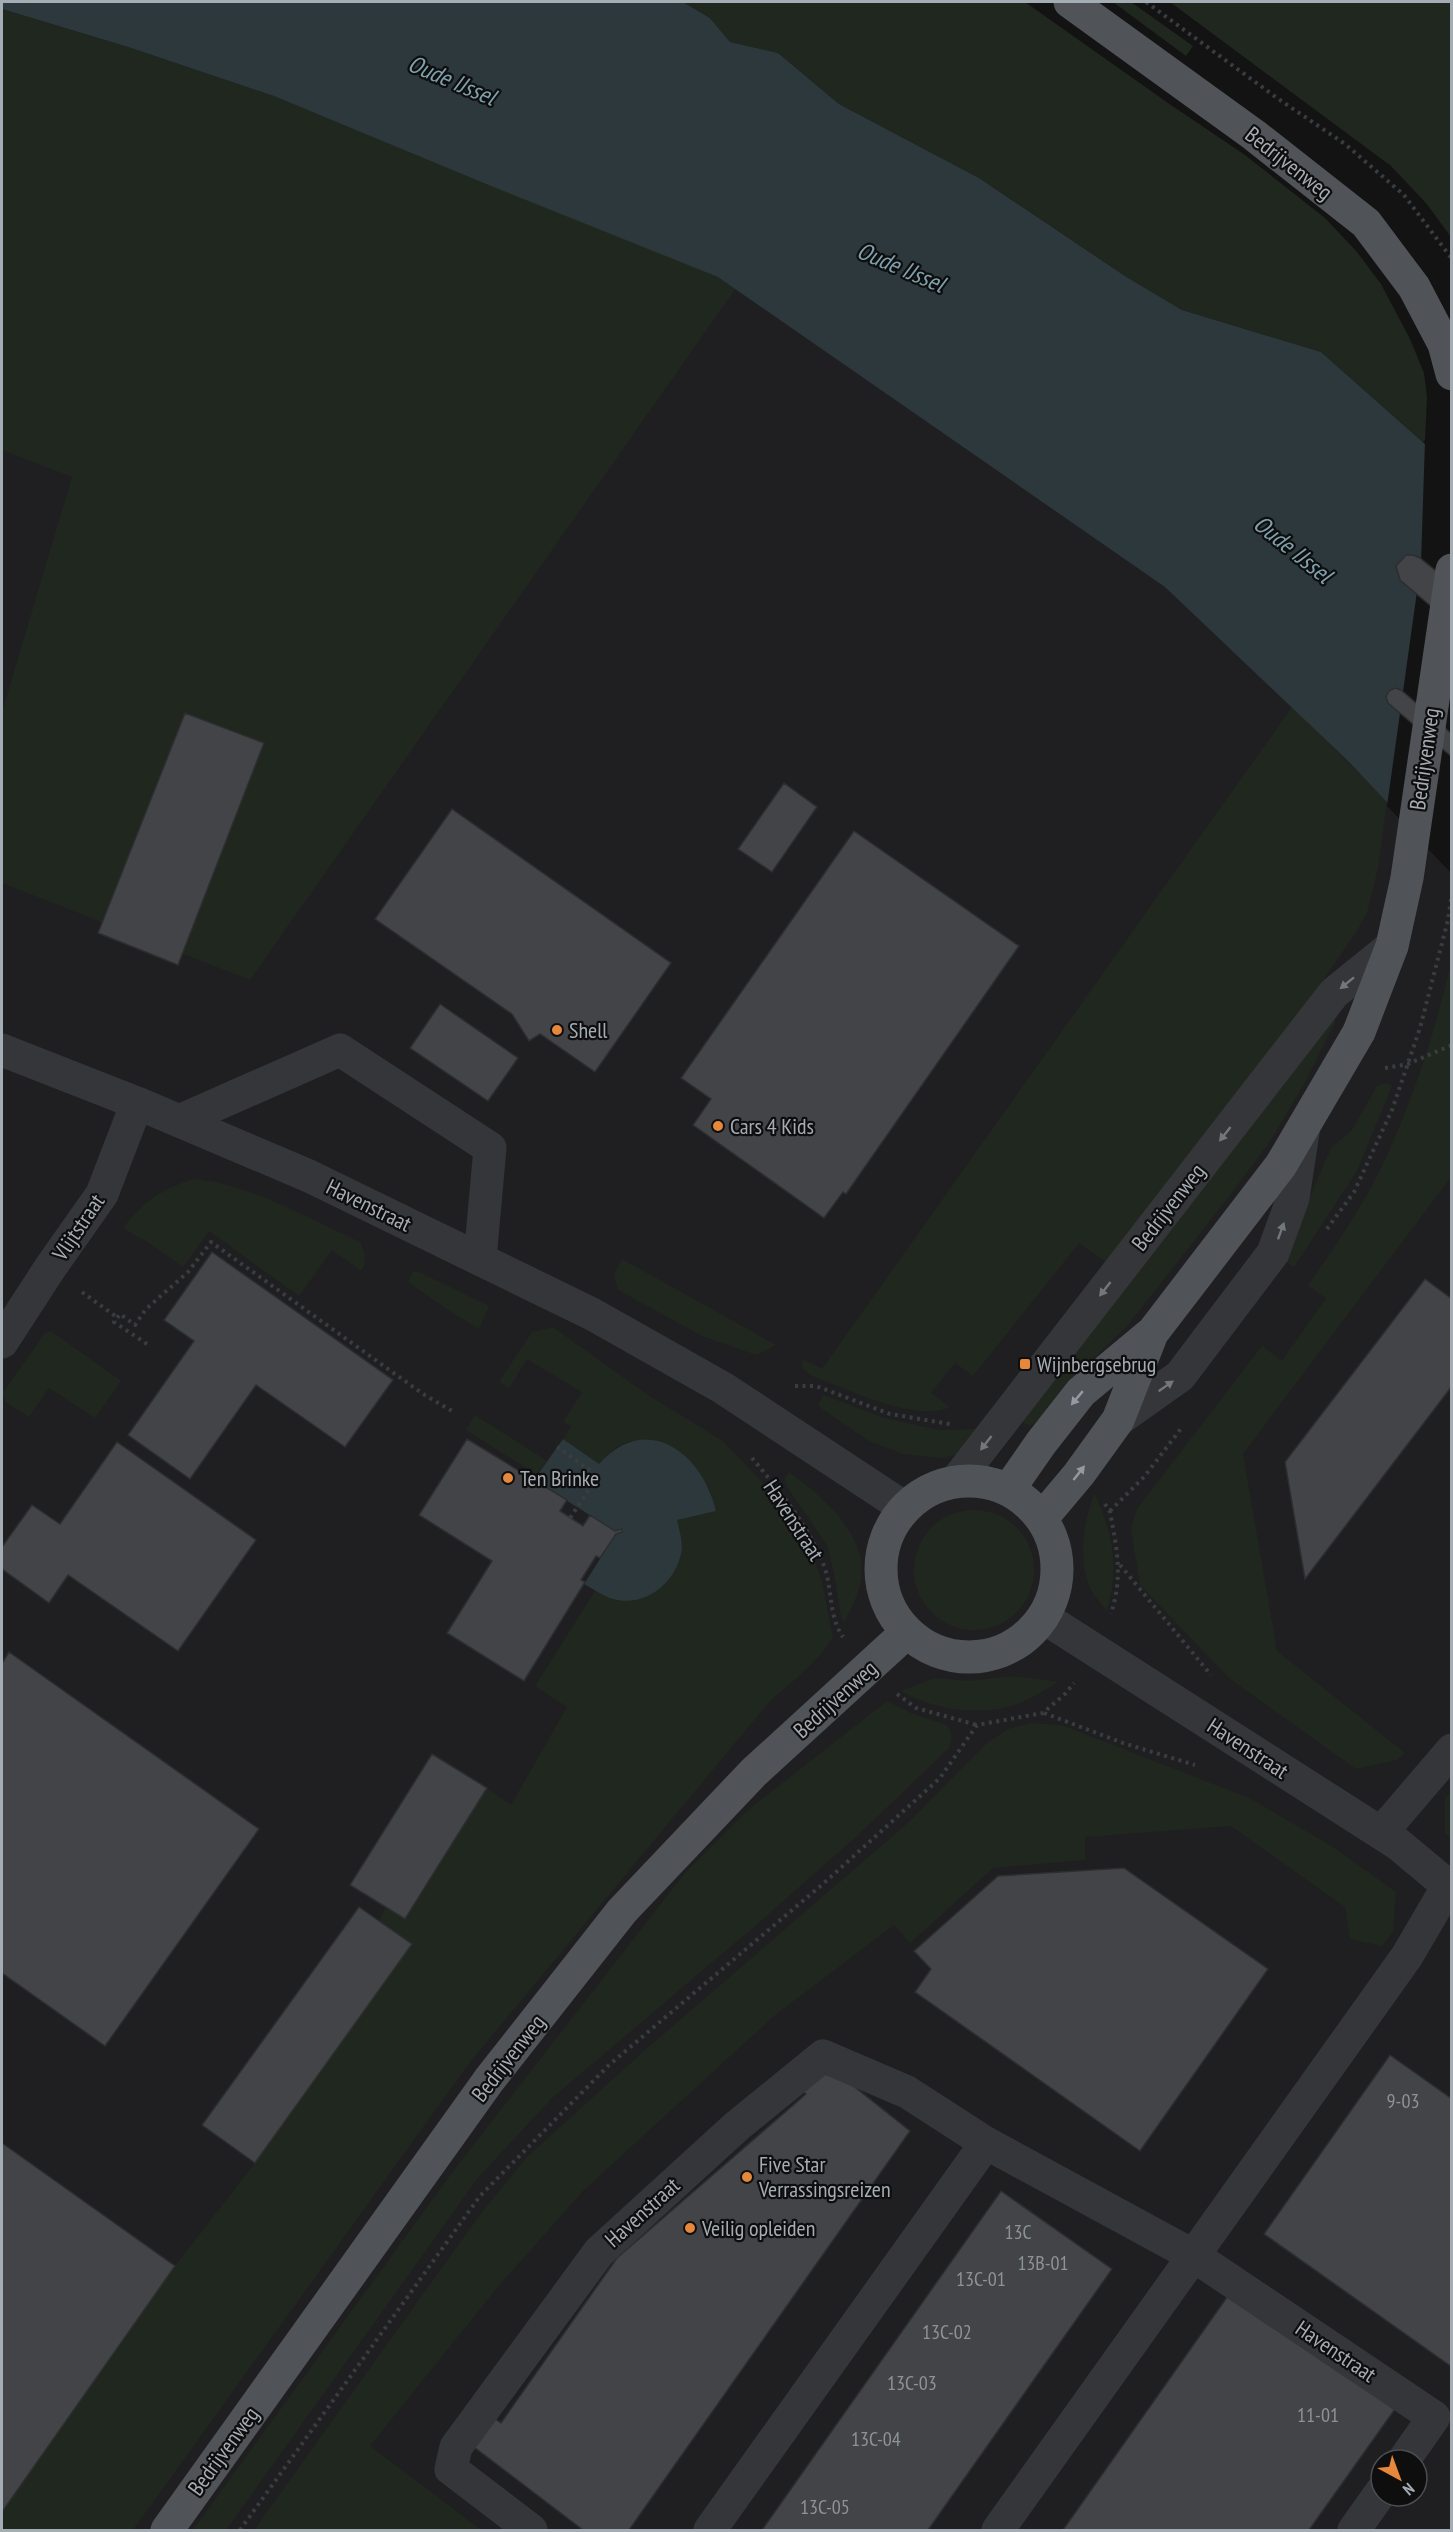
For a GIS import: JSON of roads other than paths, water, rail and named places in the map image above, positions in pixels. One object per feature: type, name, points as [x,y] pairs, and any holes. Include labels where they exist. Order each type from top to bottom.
[{"type":"main road","name":"Bedrijvenweg","points":[[1070,2],[1254,135],[1366,223],[1414,287],[1444,344],[1452,374]]},
{"type":"main road","name":"Bedrijvenweg","points":[[1009,1489],[1081,1392],[1153,1332],[1281,1165],[1359,1032],[1392,946],[1407,878],[1452,570]]},
{"type":"main road","name":"Bedrijvenweg","points":[[1042,1518],[1079,1474],[1118,1420],[1153,1332]]},
{"type":"main road","points":[[956,1481],[983,1481],[1009,1489],[1024,1499],[1042,1518],[1053,1541],[1058,1567],[1054,1593],[1044,1617],[1023,1639],[998,1653],[968,1658],[939,1652],[920,1644],[906,1634],[889,1612],[882,1590],[880,1560],[888,1532],[905,1508],[928,1489],[956,1481]]},
{"type":"main road","name":"Bedrijvenweg","points":[[166,2530],[489,2080],[622,1911],[753,1773],[906,1634]]},
{"type":"street","name":"Bedrijvenweg","points":[[956,1481],[1334,993],[1392,946]]},
{"type":"street","name":"Havenstraat","points":[[2,1050],[137,1103],[309,1176],[592,1314],[723,1388],[905,1508]]},
{"type":"street","points":[[179,1121],[340,1050],[490,1148],[480,1259]]},
{"type":"street","name":"Vlijtstraat","points":[[2,1342],[102,1194],[137,1103]]},
{"type":"street","name":"Bedrijvenweg","points":[[1118,1420],[1180,1376],[1273,1253],[1293,1198],[1305,1124]]},
{"type":"street","name":"Havenstraat","points":[[998,2530],[1407,1956],[1450,1888],[1398,1844],[1044,1617]]},
{"type":"street","points":[[1381,1833],[1452,1750]]},
{"type":"street","name":"Havenstraat","points":[[531,2530],[451,2469],[456,2447],[599,2252],[737,2126],[823,2056],[907,2092],[986,2143],[1194,2256],[1434,2417],[1412,2448]]},
{"type":"street","points":[[710,2530],[986,2143]]},
{"type":"street","points":[[1354,2530],[1370,2508]]},
{"type":"water","name":"Oude IJssel","points":[[2,2],[683,2],[710,18],[730,42],[778,53],[839,104],[979,178],[1125,276],[1182,310],[1321,352],[1451,467],[1438,856],[1348,761],[1165,587],[718,277],[274,96],[128,47],[2,9]]},
{"type":"water","points":[[563,1439],[599,1464],[617,1448],[636,1441],[654,1440],[671,1446],[686,1457],[699,1472],[709,1490],[716,1511],[677,1520],[682,1545],[679,1560],[667,1581],[649,1596],[626,1601],[613,1599],[584,1584],[616,1534],[622,1532],[622,1529],[615,1531],[534,1480]]},
{"type":"place","name":"Shell","points":[[557,1030]]},
{"type":"place","name":"Cars 4 Kids","points":[[718,1126]]},
{"type":"place","name":"Wijnbergsebrug","points":[[1025,1364]]},
{"type":"place","name":"Ten Brinke","points":[[508,1478]]},
{"type":"place","name":"Five Star Verrassingsreizen","points":[[747,2177]]},
{"type":"place","name":"Veilig opleiden","points":[[690,2228]]}]
